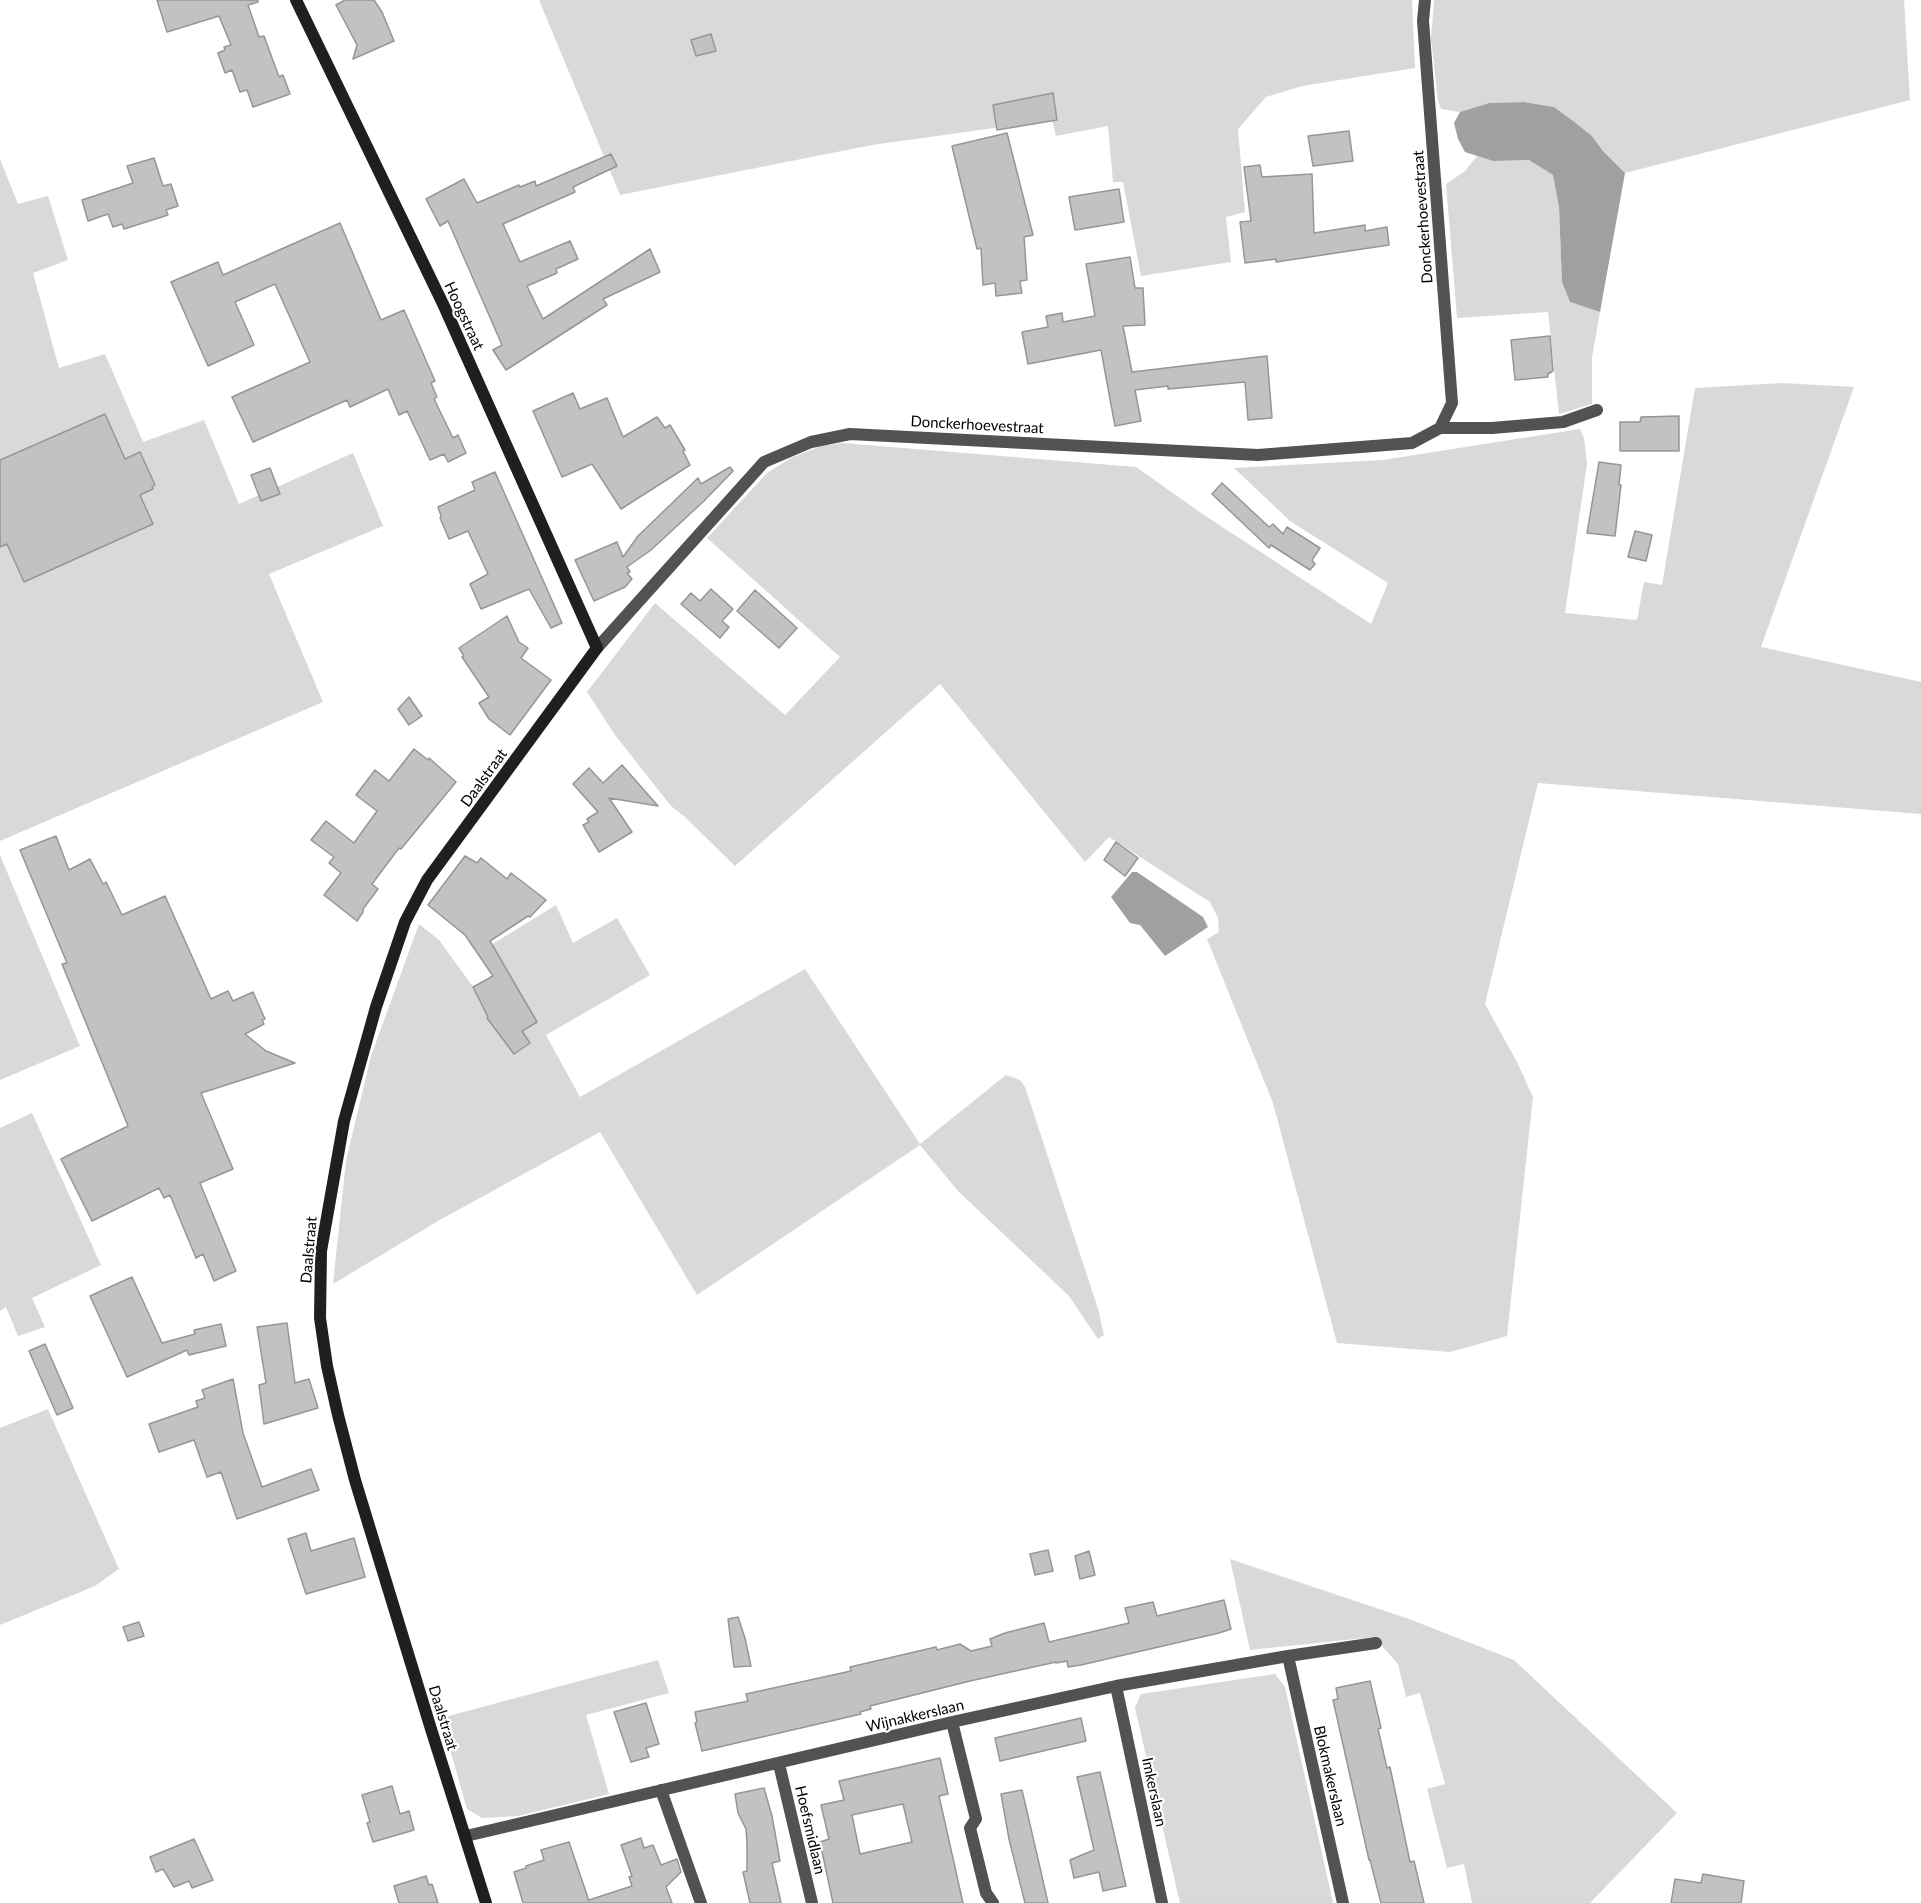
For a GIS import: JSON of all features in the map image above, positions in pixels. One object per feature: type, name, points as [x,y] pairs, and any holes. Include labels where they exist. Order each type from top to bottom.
[{"type":"street","name":"Hoogstraat","points":[[296,0],[444,306],[597,648]]},
{"type":"street","name":"Donckerhoevestraat","points":[[1425,0],[1423,21],[1452,404],[1440,428]]},
{"type":"street","name":"Donckerhoevestraat","points":[[597,648],[764,462],[811,442],[850,434],[1258,455],[1412,442],[1440,428],[1491,428],[1563,422],[1596,410]]},
{"type":"street","name":"Daalstraat","points":[[486,1903],[355,1480],[338,1415],[327,1366],[320,1318],[321,1251],[344,1120],[376,1007],[405,922],[427,879],[597,648]]},
{"type":"street","name":"Wijnakkerslaan","points":[[466,1836],[1116,1686],[1376,1643]]},
{"type":"street","name":"Blokmakerslaan","points":[[1288,1656],[1343,1903]]},
{"type":"street","name":"Imkerslaan","points":[[1116,1686],[1162,1903]]},
{"type":"street","points":[[952,1722],[976,1819],[970,1828],[986,1893],[993,1903]]},
{"type":"street","name":"Hoefsmidlaan","points":[[779,1764],[813,1903]]},
{"type":"street","points":[[661,1790],[701,1903]]},
{"type":"shaded area","points":[[539,0],[1412,0],[1415,68],[1302,86],[1266,97],[1238,129],[1245,212],[1226,217],[1231,262],[1141,276],[1123,182],[1113,182],[1108,126],[1056,136],[1052,120],[872,145],[620,195]]},
{"type":"shaded area","points":[[1434,0],[1904,0],[1910,100],[1625,173],[1592,136],[1554,107],[1524,102],[1489,103],[1460,112],[1441,109],[1438,101],[1431,39]]},
{"type":"shaded area","points":[[1524,102],[1554,107],[1592,136],[1625,173],[1600,312],[1570,302],[1562,282],[1559,207],[1553,175],[1529,160],[1493,161],[1465,152],[1458,139],[1454,123],[1460,112],[1489,103]]},
{"type":"shaded area","points":[[1477,156],[1493,161],[1529,160],[1553,175],[1559,207],[1562,282],[1570,302],[1600,312],[1592,357],[1592,404],[1559,414],[1548,312],[1457,318],[1446,184],[1465,171]]},
{"type":"shaded area","points":[[0,159],[18,204],[48,196],[68,260],[33,273],[59,368],[105,354],[143,442],[204,420],[239,504],[353,453],[383,526],[269,574],[323,702],[0,841]]},
{"type":"shaded area","points":[[1782,383],[1854,387],[1761,647],[1921,682],[1921,814],[1538,783],[1485,1004],[1518,1064],[1533,1097],[1507,1336],[1450,1352],[1337,1343],[1273,1103],[1207,939],[1219,932],[1218,918],[1210,902],[1109,837],[1085,862],[940,684],[735,866],[671,806],[615,735],[587,692],[655,603],[785,715],[840,657],[707,538],[767,473],[791,458],[821,446],[842,443],[1136,467],[1204,515],[1371,624],[1388,583],[1290,521],[1234,468],[1383,460],[1580,429],[1584,438],[1587,464],[1565,613],[1637,620],[1644,582],[1662,585],[1695,388]]},
{"type":"shaded area","points":[[0,855],[80,1046],[0,1080]]},
{"type":"shaded area","points":[[1132,872],[1137,872],[1203,917],[1208,927],[1165,956],[1140,925],[1130,923],[1111,897]]},
{"type":"shaded area","points":[[556,905],[573,943],[617,918],[650,975],[546,1035],[580,1097],[805,969],[920,1144],[1006,1075],[1020,1080],[1025,1087],[1098,1309],[1104,1335],[1098,1339],[1069,1296],[958,1191],[920,1145],[697,1295],[600,1132],[438,1221],[333,1284],[346,1161],[371,1056],[419,924],[439,940],[490,1010],[521,993],[491,945]]},
{"type":"shaded area","points":[[32,1113],[101,1265],[32,1298],[45,1327],[18,1336],[6,1307],[0,1311],[0,1128]]},
{"type":"shaded area","points":[[48,1409],[119,1569],[95,1586],[0,1625],[0,1428]]},
{"type":"shaded area","points":[[1230,1559],[1409,1619],[1514,1660],[1677,1813],[1590,1903],[1472,1903],[1464,1864],[1447,1868],[1427,1789],[1445,1784],[1420,1693],[1406,1697],[1398,1664],[1374,1637],[1250,1650]]},
{"type":"shaded area","points":[[658,1660],[669,1693],[586,1715],[609,1794],[518,1816],[482,1818],[467,1809],[441,1718]]},
{"type":"shaded area","points":[[1275,1674],[1285,1687],[1333,1903],[1180,1903],[1135,1708],[1141,1694]]},
{"type":"building","points":[[157,0],[258,0],[248,5],[259,37],[264,36],[279,77],[283,75],[290,94],[253,107],[247,90],[240,92],[232,70],[225,73],[218,53],[225,50],[224,47],[231,45],[219,16],[167,32]]},
{"type":"building","points":[[345,0],[374,0],[382,12],[394,41],[353,59],[357,45],[336,5]]},
{"type":"building","points":[[711,34],[716,51],[696,56],[691,40]]},
{"type":"building","points":[[1053,93],[1057,120],[997,130],[993,105]]},
{"type":"building","points":[[1349,131],[1353,161],[1313,166],[1308,136]]},
{"type":"building","points":[[1007,133],[1033,235],[1024,237],[1027,280],[1020,281],[1022,293],[996,296],[995,283],[983,285],[981,248],[977,249],[952,146]]},
{"type":"building","points":[[611,154],[617,166],[573,187],[575,192],[503,224],[520,262],[570,241],[578,259],[556,269],[557,273],[527,286],[543,319],[650,249],[660,272],[603,299],[607,305],[506,370],[493,350],[502,345],[448,221],[440,226],[426,199],[464,179],[477,203],[519,185],[520,187],[535,181],[536,186]]},
{"type":"building","points":[[154,158],[163,186],[171,184],[178,206],[166,210],[168,215],[124,229],[122,224],[113,227],[108,214],[88,221],[82,200],[133,183],[127,166]]},
{"type":"building","points":[[1260,165],[1262,177],[1312,174],[1314,233],[1365,225],[1365,231],[1387,227],[1389,245],[1276,262],[1276,259],[1245,263],[1240,222],[1251,221],[1244,167]]},
{"type":"building","points":[[1119,189],[1124,222],[1075,230],[1069,197]]},
{"type":"building","points":[[340,223],[381,320],[404,310],[435,381],[431,383],[437,397],[434,399],[453,438],[458,435],[466,453],[448,462],[444,454],[430,460],[407,411],[399,415],[388,389],[350,407],[347,400],[253,442],[232,397],[310,362],[275,284],[235,302],[254,345],[208,366],[171,282],[218,262],[223,275]]},
{"type":"building","points":[[1130,257],[1135,288],[1143,288],[1145,325],[1123,326],[1132,372],[1267,356],[1272,418],[1248,420],[1245,382],[1135,390],[1141,421],[1115,426],[1101,350],[1028,364],[1022,332],[1048,327],[1046,316],[1062,313],[1063,322],[1095,316],[1086,264]]},
{"type":"building","points":[[1550,336],[1553,371],[1548,374],[1548,377],[1515,380],[1511,340]]},
{"type":"building","points":[[573,393],[580,409],[607,398],[623,437],[657,417],[665,428],[670,425],[685,450],[683,451],[690,465],[621,509],[592,464],[562,477],[533,411]]},
{"type":"building","points":[[105,414],[125,459],[140,452],[155,485],[153,489],[140,495],[153,524],[24,582],[7,544],[0,547],[0,460]]},
{"type":"building","points":[[1679,416],[1679,451],[1620,451],[1620,422],[1640,422],[1641,417]]},
{"type":"building","points":[[1599,462],[1621,465],[1615,536],[1587,533]]},
{"type":"building","points":[[730,467],[733,471],[704,501],[651,550],[627,567],[630,572],[627,573],[632,579],[625,587],[594,601],[575,560],[617,542],[623,557],[638,536],[698,478],[701,484]]},
{"type":"building","points":[[270,468],[280,494],[261,501],[251,475]]},
{"type":"building","points":[[495,472],[562,623],[551,628],[529,589],[481,609],[470,584],[488,574],[468,531],[449,539],[440,518],[438,507],[475,490],[472,482]]},
{"type":"building","points":[[1222,483],[1269,527],[1273,524],[1283,534],[1287,527],[1320,548],[1312,560],[1315,564],[1310,570],[1271,545],[1269,548],[1212,494]]},
{"type":"building","points":[[1635,531],[1652,535],[1646,561],[1628,557]]},
{"type":"building","points":[[711,589],[733,609],[722,621],[729,627],[720,638],[681,604],[691,593],[700,601]]},
{"type":"building","points":[[755,590],[797,628],[779,648],[737,611]]},
{"type":"building","points":[[507,616],[519,642],[528,648],[521,658],[551,680],[510,735],[489,719],[479,703],[489,697],[462,657],[464,656],[459,648]]},
{"type":"building","points":[[409,697],[422,716],[409,725],[398,709]]},
{"type":"building","points":[[414,749],[428,760],[429,758],[456,782],[401,849],[399,848],[372,884],[378,889],[357,921],[324,895],[341,873],[329,863],[334,857],[311,840],[326,821],[354,843],[377,811],[356,795],[375,770],[389,781]]},
{"type":"building","points":[[622,765],[658,806],[609,798],[632,832],[599,852],[583,825],[589,822],[587,819],[598,812],[573,784],[589,768],[603,783]]},
{"type":"building","points":[[56,836],[69,870],[90,859],[103,884],[106,882],[122,915],[165,896],[211,999],[228,991],[233,1001],[253,992],[265,1019],[262,1020],[264,1024],[245,1034],[266,1051],[295,1063],[201,1093],[233,1169],[200,1183],[236,1271],[214,1281],[203,1254],[196,1258],[170,1195],[164,1198],[159,1188],[92,1221],[61,1159],[128,1126],[62,964],[67,963],[20,850]]},
{"type":"building","points":[[1116,842],[1138,858],[1125,876],[1104,860]]},
{"type":"building","points":[[465,856],[477,863],[481,858],[507,879],[511,873],[546,900],[530,917],[528,916],[490,941],[537,1022],[522,1031],[530,1043],[514,1054],[487,1018],[473,987],[493,976],[465,935],[428,905]]},
{"type":"building","points":[[132,1277],[162,1343],[195,1334],[194,1330],[221,1324],[226,1346],[189,1355],[187,1350],[127,1377],[90,1296]]},
{"type":"building","points":[[287,1323],[295,1383],[309,1379],[318,1408],[264,1424],[259,1385],[266,1383],[257,1327]]},
{"type":"building","points":[[45,1344],[73,1408],[57,1415],[29,1351]]},
{"type":"building","points":[[233,1379],[243,1433],[262,1487],[311,1469],[319,1490],[237,1519],[221,1472],[207,1477],[194,1440],[159,1452],[149,1424],[198,1407],[196,1401],[205,1398],[202,1390]]},
{"type":"building","points":[[306,1533],[311,1551],[354,1538],[365,1577],[306,1594],[288,1539]]},
{"type":"building","points":[[1048,1550],[1053,1571],[1035,1575],[1030,1554]]},
{"type":"building","points":[[1089,1551],[1095,1575],[1080,1579],[1075,1556]]},
{"type":"building","points":[[1224,1600],[1231,1629],[1219,1633],[1081,1665],[1068,1667],[1067,1661],[1056,1662],[970,1681],[870,1706],[871,1709],[860,1712],[861,1714],[702,1751],[695,1723],[697,1722],[695,1712],[748,1701],[746,1694],[851,1671],[850,1667],[936,1647],[937,1650],[960,1644],[971,1651],[992,1646],[990,1639],[1044,1623],[1049,1642],[1129,1623],[1125,1608],[1153,1602],[1157,1616]]},
{"type":"building","points":[[738,1617],[751,1666],[734,1667],[728,1619]]},
{"type":"building","points":[[139,1622],[144,1636],[128,1641],[123,1627]]},
{"type":"building","points":[[1370,1681],[1387,1768],[1390,1767],[1410,1862],[1414,1861],[1424,1903],[1381,1903],[1369,1860],[1333,1700],[1338,1699],[1336,1688]]},
{"type":"building","points":[[646,1703],[659,1744],[646,1748],[649,1757],[631,1762],[614,1712]]},
{"type":"building","points":[[1081,1718],[1086,1741],[1000,1761],[995,1738]]},
{"type":"building","points":[[940,1758],[948,1794],[939,1796],[963,1903],[833,1903],[820,1842],[829,1839],[821,1805],[844,1800],[839,1781]],"holes":[[[903,1804],[912,1842],[860,1854],[852,1815]]]},
{"type":"building","points":[[1100,1772],[1126,1886],[1103,1891],[1099,1872],[1074,1878],[1070,1860],[1094,1850],[1077,1777]]},
{"type":"building","points":[[392,1786],[400,1814],[409,1811],[414,1830],[373,1842],[362,1795]]},
{"type":"building","points":[[764,1788],[772,1816],[780,1861],[772,1863],[781,1903],[750,1903],[743,1872],[747,1871],[746,1829],[738,1813],[735,1794]]},
{"type":"building","points":[[1022,1790],[1048,1903],[1025,1903],[1009,1839],[1001,1794]]},
{"type":"building","points":[[641,1838],[644,1848],[653,1845],[661,1865],[677,1859],[681,1872],[666,1887],[672,1903],[523,1903],[514,1872],[544,1860],[541,1850],[569,1842],[589,1901],[632,1886],[629,1877],[632,1876],[621,1845]]},
{"type":"building","points":[[194,1839],[213,1880],[192,1888],[189,1881],[174,1887],[163,1869],[156,1872],[150,1857]]},
{"type":"building","points":[[1703,1874],[1744,1881],[1741,1903],[1671,1903],[1675,1879],[1701,1883]]},
{"type":"building","points":[[426,1876],[429,1885],[432,1884],[438,1903],[399,1903],[394,1886]]}]
